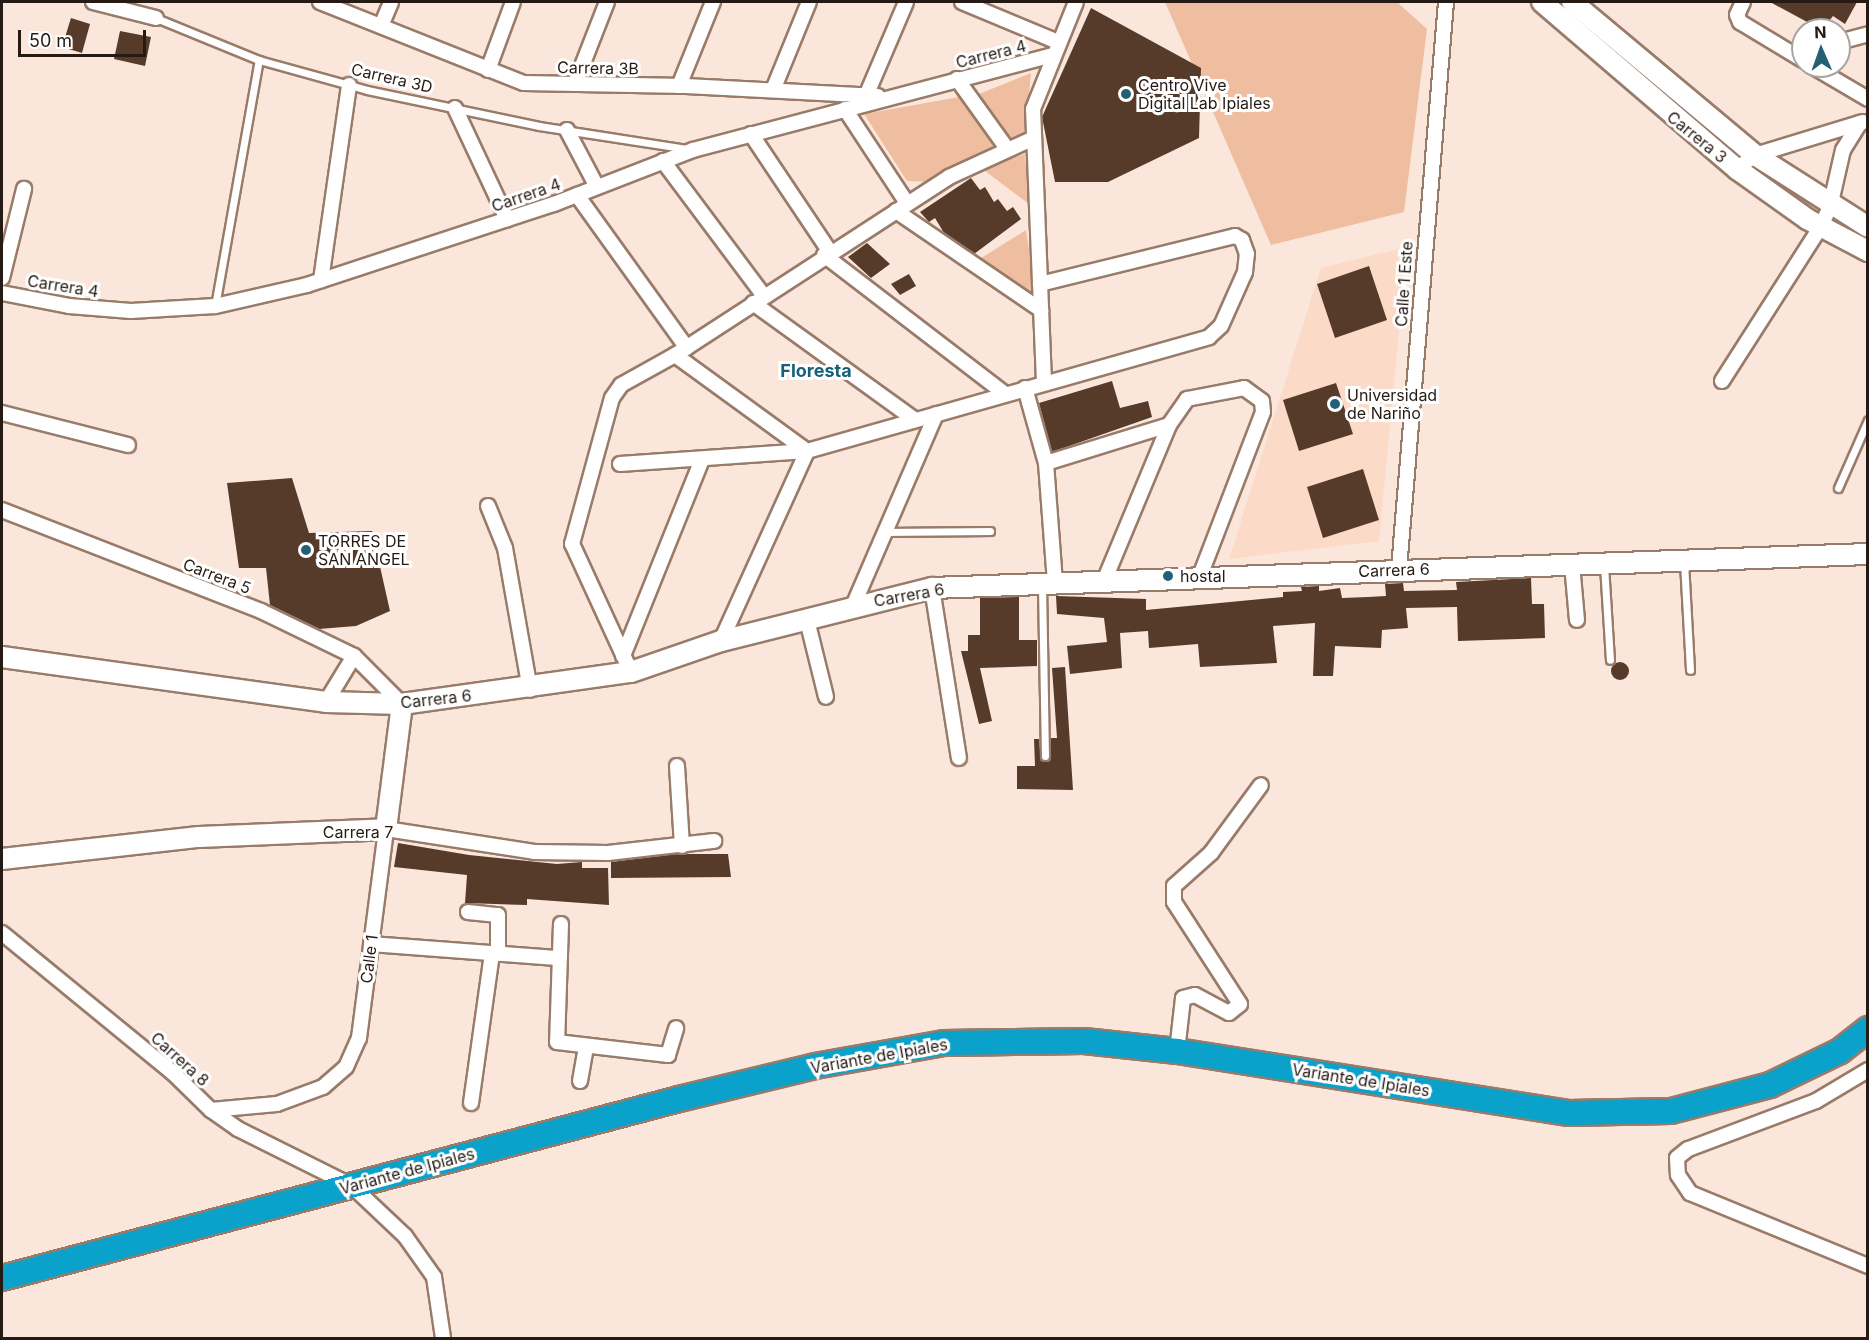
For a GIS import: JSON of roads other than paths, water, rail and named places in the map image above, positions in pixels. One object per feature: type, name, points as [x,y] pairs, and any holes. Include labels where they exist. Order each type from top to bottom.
[{"type":"highway","name":"Variante de Ipiales","points":[[2,1278],[815,1066],[944,1043],[1084,1041],[1177,1051],[1569,1113],[1671,1111],[1770,1085],[1840,1052],[1868,1029]]},
{"type":"main road","name":"Carrera 3","points":[[1542,2],[1737,168],[1821,226],[1868,251]]},
{"type":"main road","name":"Carrera 3","points":[[1572,2],[1755,155],[1830,207],[1868,227]]},
{"type":"main road","name":"Carrera 6","points":[[2,657],[326,702],[402,704],[530,690],[807,620],[853,606],[932,588],[1105,579],[1868,554]]},
{"type":"main road","name":"Calle 1","points":[[386,829],[402,704]]},
{"type":"main road","name":"Carrera 7","points":[[2,859],[199,837],[386,829]]},
{"type":"street","name":"Carrera 3D","points":[[93,2],[156,18]]},
{"type":"street","points":[[144,2],[156,18]]},
{"type":"street","name":"Carrera 3B","points":[[320,2],[524,84],[679,86],[891,97]]},
{"type":"street","points":[[381,26],[391,2]]},
{"type":"street","points":[[488,70],[513,2]]},
{"type":"street","points":[[575,84],[608,2]]},
{"type":"street","points":[[679,86],[713,2]]},
{"type":"street","points":[[773,90],[809,2]]},
{"type":"street","points":[[866,96],[906,2]]},
{"type":"street","points":[[963,2],[1056,49]]},
{"type":"street","points":[[1044,382],[1032,139],[1033,109],[1076,2]]},
{"type":"street","name":"Calle 1 Este","points":[[1400,569],[1446,2]]},
{"type":"street","points":[[1743,2],[1737,15],[1740,22],[1791,51]]},
{"type":"street","points":[[1851,39],[1868,34]]},
{"type":"street","name":"Carrera 4","points":[[2,292],[69,306],[131,311],[214,306],[321,280],[577,195],[693,150],[957,79],[1056,49]]},
{"type":"street","points":[[1832,78],[1868,99]]},
{"type":"street","points":[[957,79],[1008,150]]},
{"type":"street","points":[[321,280],[349,85]]},
{"type":"street","points":[[455,108],[507,219]]},
{"type":"street","points":[[844,109],[901,207],[1041,310]]},
{"type":"street","points":[[1737,168],[1755,155],[1864,121]]},
{"type":"street","points":[[1722,381],[1821,226],[1830,207],[1838,163],[1864,121]]},
{"type":"street","points":[[567,130],[597,187]]},
{"type":"street","points":[[751,134],[827,254],[1005,394]]},
{"type":"street","points":[[627,664],[576,558],[574,530],[612,398],[630,378],[681,352],[901,207],[1032,139]]},
{"type":"street","points":[[663,161],[759,300],[915,420]]},
{"type":"street","points":[[2,278],[24,189]]},
{"type":"street","points":[[577,195],[681,352],[807,451]]},
{"type":"street","points":[[620,464],[807,451],[1209,337],[1221,327],[1245,272],[1247,254],[1242,240],[1235,236],[1040,284]]},
{"type":"street","points":[[1025,388],[1046,463],[1048,583]]},
{"type":"street","points":[[1105,579],[1169,425],[1187,399],[1244,388],[1262,400],[1263,412],[1200,576]]},
{"type":"street","points":[[2,413],[128,445]]},
{"type":"street","points":[[853,606],[936,414]]},
{"type":"street","points":[[1046,463],[1169,425]]},
{"type":"street","points":[[721,641],[807,451]]},
{"type":"street","points":[[627,664],[702,459]]},
{"type":"street","points":[[488,506],[505,548],[530,690]]},
{"type":"street","name":"Carrera 5","points":[[2,510],[261,610],[354,656],[402,704]]},
{"type":"street","points":[[1572,564],[1577,620]]},
{"type":"street","points":[[932,588],[959,758]]},
{"type":"street","points":[[807,620],[826,697]]},
{"type":"street","points":[[326,702],[354,656]]},
{"type":"street","points":[[677,766],[682,846]]},
{"type":"street","points":[[1177,1051],[1183,998],[1195,995],[1229,1013],[1240,1004],[1174,902],[1174,886],[1211,854],[1261,785]]},
{"type":"street","name":"Carrera 7","points":[[386,829],[534,852],[682,846],[714,841]]},
{"type":"street","name":"Calle 1","points":[[211,1110],[277,1104],[323,1087],[346,1066],[359,1038],[386,829]]},
{"type":"street","points":[[468,912],[498,915],[495,953],[471,1103]]},
{"type":"street","points":[[561,924],[555,1039],[586,1047],[668,1055],[676,1028]]},
{"type":"street","name":"Carrera 8","points":[[2,933],[172,1072],[211,1110],[238,1129],[352,1186],[405,1236],[434,1277],[443,1338]]},
{"type":"street","points":[[371,944],[559,958]]},
{"type":"street","points":[[580,1081],[586,1047]]},
{"type":"street","points":[[1868,1071],[1816,1101],[1688,1149],[1677,1158],[1678,1175],[1690,1193],[1868,1266]]},
{"type":"lane","name":"Carrera 3D","points":[[156,18],[259,60],[349,85],[567,130],[693,150]]},
{"type":"lane","points":[[214,306],[259,60]]},
{"type":"lane","points":[[1838,488],[1868,420]]},
{"type":"lane","points":[[885,532],[990,531]]},
{"type":"lane","points":[[1684,560],[1690,670]]},
{"type":"lane","points":[[1604,562],[1610,660]]},
{"type":"lane","points":[[1045,756],[1048,583]]},
{"type":"place","name":"Centro Vive Digital Lab Ipiales","points":[[1126,94]]},
{"type":"place","name":"Universidad de Nariño","points":[[1335,404]]},
{"type":"place","name":"TORRES DE SAN ANGEL","points":[[306,550]]},
{"type":"place","name":"hostal","points":[[1168,576]]},
{"type":"district","name":"Floresta","points":[[816,371]]}]
